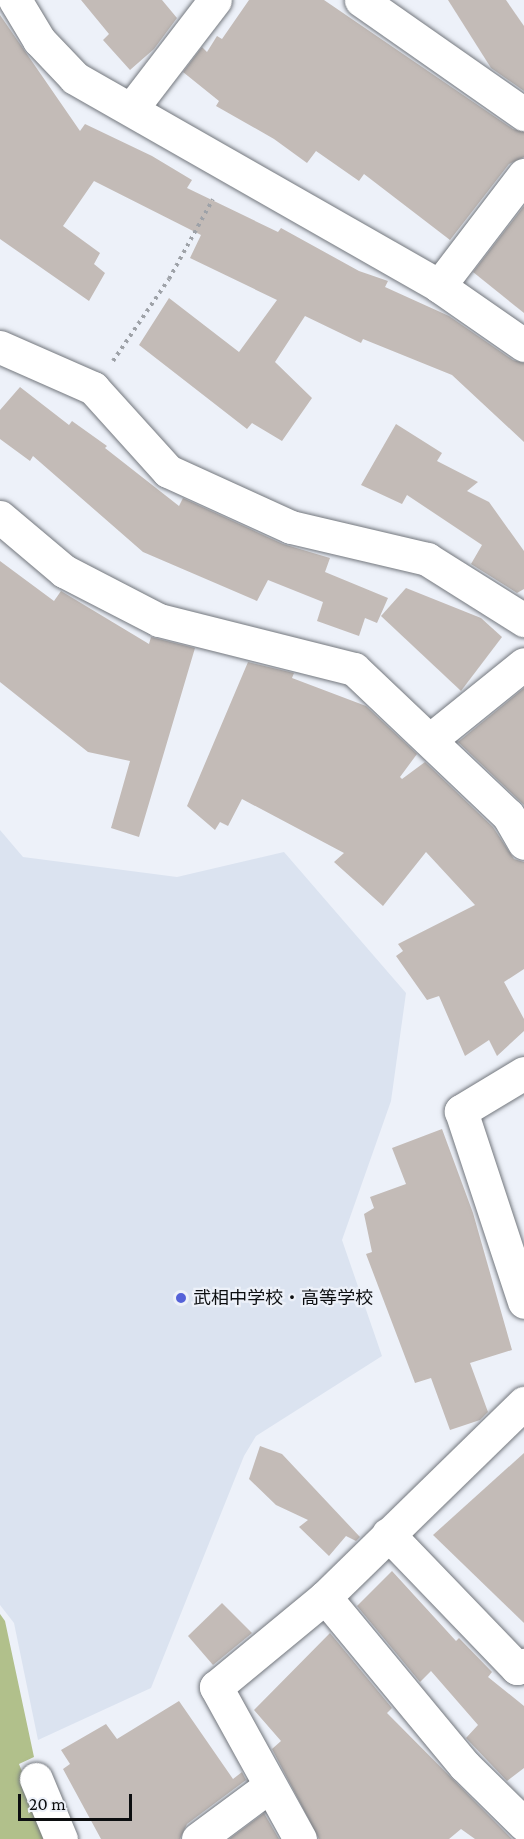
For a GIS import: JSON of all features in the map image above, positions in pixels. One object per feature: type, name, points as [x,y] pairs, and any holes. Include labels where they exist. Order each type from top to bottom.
[{"type":"street","points":[[15,0],[39,40],[75,78],[132,108],[230,168],[439,286],[524,345]]},
{"type":"street","points":[[132,108],[215,0]]},
{"type":"street","points":[[361,0],[524,114]]},
{"type":"street","points":[[439,286],[524,175]]},
{"type":"street","points":[[0,347],[93,388],[168,471],[291,527],[427,560],[524,620]]},
{"type":"street","points":[[0,517],[64,572],[159,620],[354,669],[431,739],[508,815],[524,843]]},
{"type":"street","points":[[431,739],[524,664]]},
{"type":"street","points":[[524,1073],[461,1111],[524,1302]]},
{"type":"street","points":[[300,1839],[268,1787],[216,1687],[325,1597],[388,1534],[523,1409]]},
{"type":"street","points":[[388,1534],[517,1668],[524,1665]]},
{"type":"street","points":[[325,1597],[465,1766],[524,1824]]},
{"type":"street","points":[[36,1779],[61,1839]]},
{"type":"street","points":[[198,1839],[268,1787]]},
{"type":"path","points":[[93,388],[169,279],[230,168]]},
{"type":"shaded area","name":"武相中学校・高等学校","points":[[0,830],[23,857],[177,877],[284,852],[406,993],[391,1101],[342,1240],[382,1356],[256,1436],[244,1456],[151,1688],[38,1740],[14,1623],[0,1605]]},
{"type":"green space","points":[[0,1614],[5,1621],[34,1757],[19,1764],[49,1839],[0,1839]]},
{"type":"building","points":[[81,0],[162,0],[177,18],[154,49],[130,70],[103,40],[109,34]]},
{"type":"building","points":[[249,0],[324,0],[513,129],[524,132],[524,157],[509,164],[450,240],[364,174],[359,181],[316,151],[307,163],[274,139],[216,106],[219,101],[183,72],[202,47],[207,52],[217,36],[222,39]]},
{"type":"building","points":[[448,0],[506,0],[524,26],[524,91],[491,68]]},
{"type":"building","points":[[0,15],[80,131],[85,124],[152,156],[192,180],[187,188],[278,232],[281,228],[359,271],[388,281],[385,287],[449,316],[513,360],[524,363],[524,442],[452,375],[363,339],[361,343],[305,316],[275,362],[312,398],[282,441],[252,423],[247,429],[139,345],[169,298],[239,352],[277,300],[190,258],[201,235],[94,181],[63,226],[100,253],[94,264],[105,273],[89,301],[0,239]]},
{"type":"building","points":[[524,206],[524,313],[473,272]]},
{"type":"building","points":[[20,387],[69,425],[72,421],[107,446],[105,448],[179,506],[183,498],[283,544],[330,558],[325,572],[388,598],[377,623],[365,618],[359,636],[317,621],[323,602],[268,580],[257,601],[143,552],[33,456],[30,461],[0,439],[0,410]]},
{"type":"building","points":[[396,424],[442,453],[437,461],[478,482],[467,491],[489,502],[524,551],[524,589],[517,593],[471,564],[482,545],[407,495],[402,504],[361,485]]},
{"type":"building","points":[[0,561],[54,601],[61,591],[149,644],[151,637],[195,648],[139,837],[111,828],[130,761],[88,752],[0,682]]},
{"type":"building","points":[[406,588],[481,618],[502,637],[461,691],[381,616]]},
{"type":"building","points":[[248,662],[294,673],[292,678],[366,706],[417,754],[400,777],[402,779],[425,762],[493,827],[514,859],[524,862],[524,969],[504,982],[524,1019],[524,1031],[497,1056],[489,1040],[465,1056],[439,996],[427,1000],[396,956],[403,951],[398,944],[475,905],[426,852],[383,906],[334,862],[344,853],[242,799],[228,826],[220,822],[215,830],[187,806]]},
{"type":"building","points":[[524,688],[524,805],[458,742]]},
{"type":"building","points":[[442,1129],[473,1213],[512,1350],[470,1363],[488,1412],[480,1420],[450,1430],[431,1378],[415,1383],[366,1254],[372,1252],[364,1214],[374,1208],[370,1197],[406,1184],[392,1148]]},
{"type":"building","points":[[260,1446],[282,1454],[360,1537],[356,1541],[346,1536],[329,1556],[299,1527],[308,1520],[276,1505],[249,1479]]},
{"type":"building","points":[[524,1453],[524,1623],[433,1535]]},
{"type":"building","points":[[392,1571],[456,1641],[459,1638],[492,1672],[488,1677],[524,1706],[524,1768],[507,1781],[466,1738],[478,1725],[431,1671],[420,1682],[357,1606]]},
{"type":"building","points":[[222,1603],[252,1633],[213,1665],[188,1636]]},
{"type":"building","points":[[330,1633],[392,1708],[387,1713],[512,1839],[475,1839],[461,1829],[449,1839],[319,1839],[272,1749],[281,1741],[254,1710]]},
{"type":"building","points":[[179,1701],[233,1779],[242,1772],[246,1780],[187,1824],[180,1839],[101,1839],[63,1769],[70,1764],[61,1750],[106,1724],[117,1739]]},
{"type":"building","points":[[264,1813],[279,1839],[229,1839]]},
{"type":"place","name":"武相中学校・高等学校","points":[[181,1298]]}]
